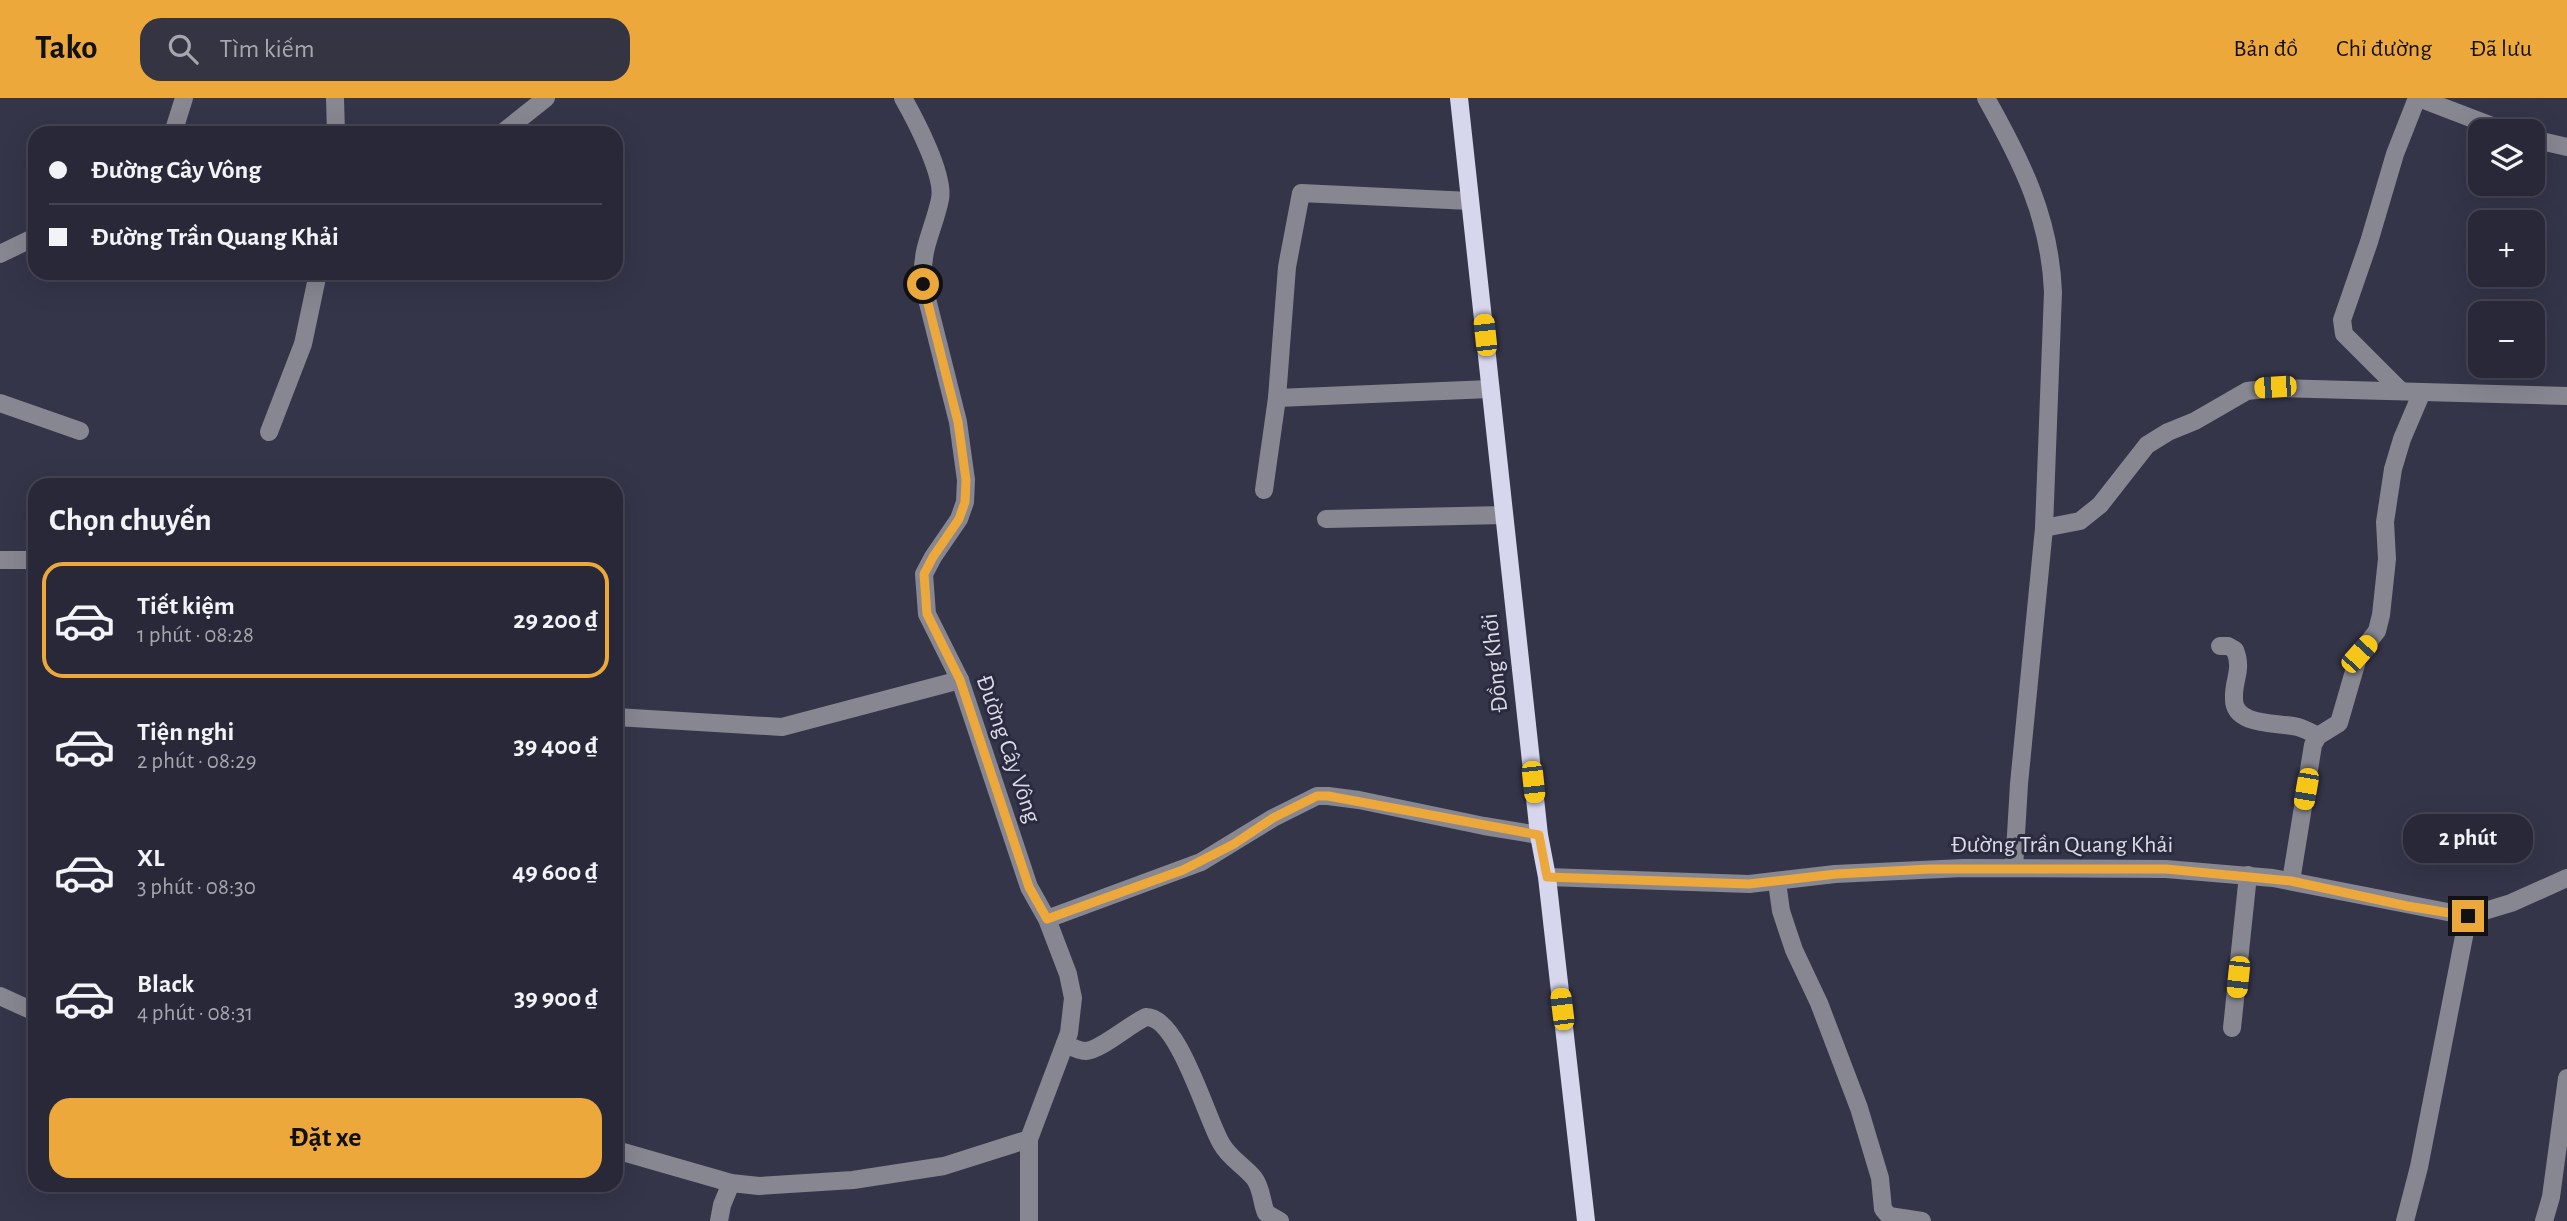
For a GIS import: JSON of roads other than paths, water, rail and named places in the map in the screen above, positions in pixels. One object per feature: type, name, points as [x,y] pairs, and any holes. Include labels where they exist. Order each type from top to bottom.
[{"type":"main road","name":"Đồng Khởi","points":[[1459,98],[1539,835],[1547,877],[1586,1221]]},
{"type":"street","points":[[175,126],[184,98]]},
{"type":"street","points":[[335,98],[336,126]]},
{"type":"street","points":[[511,126],[546,98]]},
{"type":"street","name":"Đường Cây Vông","points":[[903,98],[936,168],[941,196],[922,260],[923,284],[958,422],[966,480],[965,502],[959,519],[924,574],[927,614],[960,680],[1029,887],[1047,919],[1069,974],[1073,998],[1072,1019],[1065,1044],[1029,1139],[1029,1221]]},
{"type":"street","points":[[1986,98],[2028,179],[2040,209],[2052,262],[2045,528],[2019,784],[2014,868]]},
{"type":"street","points":[[2401,391],[2344,334],[2342,320],[2395,154],[2418,98],[2473,119]]},
{"type":"street","points":[[2545,142],[2567,147]]},
{"type":"street","points":[[1264,490],[1277,398],[1287,267],[1301,193],[1470,201]]},
{"type":"street","points":[[0,254],[28,240]]},
{"type":"street","points":[[269,432],[303,344],[317,280]]},
{"type":"street","points":[[2045,528],[2080,522],[2099,505],[2147,445],[2247,391],[2275,387],[2567,396]]},
{"type":"street","points":[[1277,398],[1490,389]]},
{"type":"street","points":[[2291,881],[2313,745],[2318,736],[2339,723],[2359,654],[2377,631],[2387,559],[2385,522],[2393,469],[2402,439],[2422,392]]},
{"type":"street","points":[[0,403],[80,431]]},
{"type":"street","points":[[1326,519],[1504,515]]},
{"type":"street","points":[[0,560],[28,560]]},
{"type":"street","points":[[2220,646],[2235,650],[2238,658],[2240,672],[2233,700],[2239,713],[2247,719],[2300,727],[2318,736]]},
{"type":"street","points":[[623,717],[782,727],[960,680]]},
{"type":"street","points":[[1047,919],[1201,862],[1273,818],[1317,796],[1359,800],[1539,835]]},
{"type":"street","name":"Đường Trần Quang Khải","points":[[1547,877],[1719,884],[1777,882],[1836,874],[1963,868],[2166,869],[2291,881],[2468,916],[2511,903],[2567,878]]},
{"type":"street","points":[[2232,1028],[2248,875]]},
{"type":"street","points":[[1777,882],[1781,911],[1794,950],[1819,1003],[1859,1108],[1880,1178],[1883,1209],[1889,1216],[1922,1221]]},
{"type":"street","points":[[2405,1221],[2419,1167],[2468,916]]},
{"type":"street","points":[[0,996],[28,1009]]},
{"type":"street","points":[[1065,1044],[1087,1051],[1105,1044],[1121,1030],[1146,1017],[1160,1020],[1170,1031],[1230,1158],[1256,1180],[1266,1213],[1280,1221]]},
{"type":"street","points":[[2544,1221],[2551,1197],[2567,1078]]},
{"type":"street","points":[[623,1152],[731,1182],[759,1186],[853,1180],[944,1166],[1029,1139]]},
{"type":"street","points":[[719,1221],[731,1182]]}]
